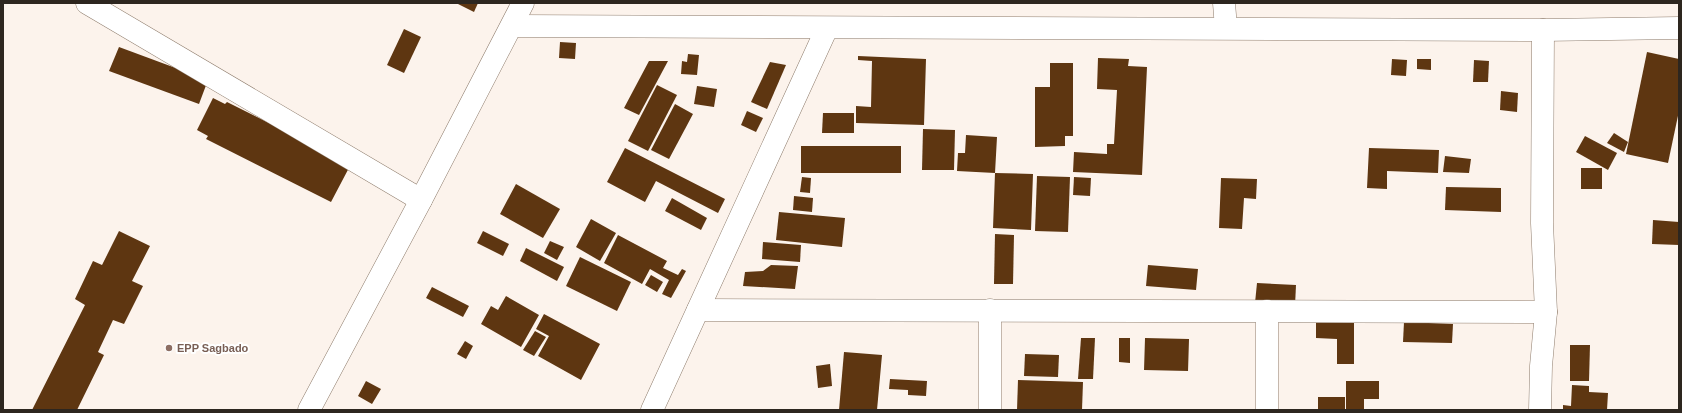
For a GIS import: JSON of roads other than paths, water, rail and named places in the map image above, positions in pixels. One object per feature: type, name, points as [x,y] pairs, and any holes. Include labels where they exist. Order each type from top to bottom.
[{"type":"street","points":[[86,3],[422,200]]},
{"type":"street","points":[[309,410],[422,200],[524,3]]},
{"type":"street","points":[[1224,3],[1226,28]]},
{"type":"street","points":[[512,26],[1543,30],[1679,28]]},
{"type":"street","points":[[652,410],[827,28]]},
{"type":"street","points":[[1540,410],[1541,366],[1546,312],[1542,223],[1543,30]]},
{"type":"street","points":[[698,310],[1546,312]]},
{"type":"street","points":[[990,310],[990,410]]},
{"type":"street","points":[[1267,311],[1267,410]]},
{"type":"place","name":"EPP Sagbado","points":[[169,348]]}]
